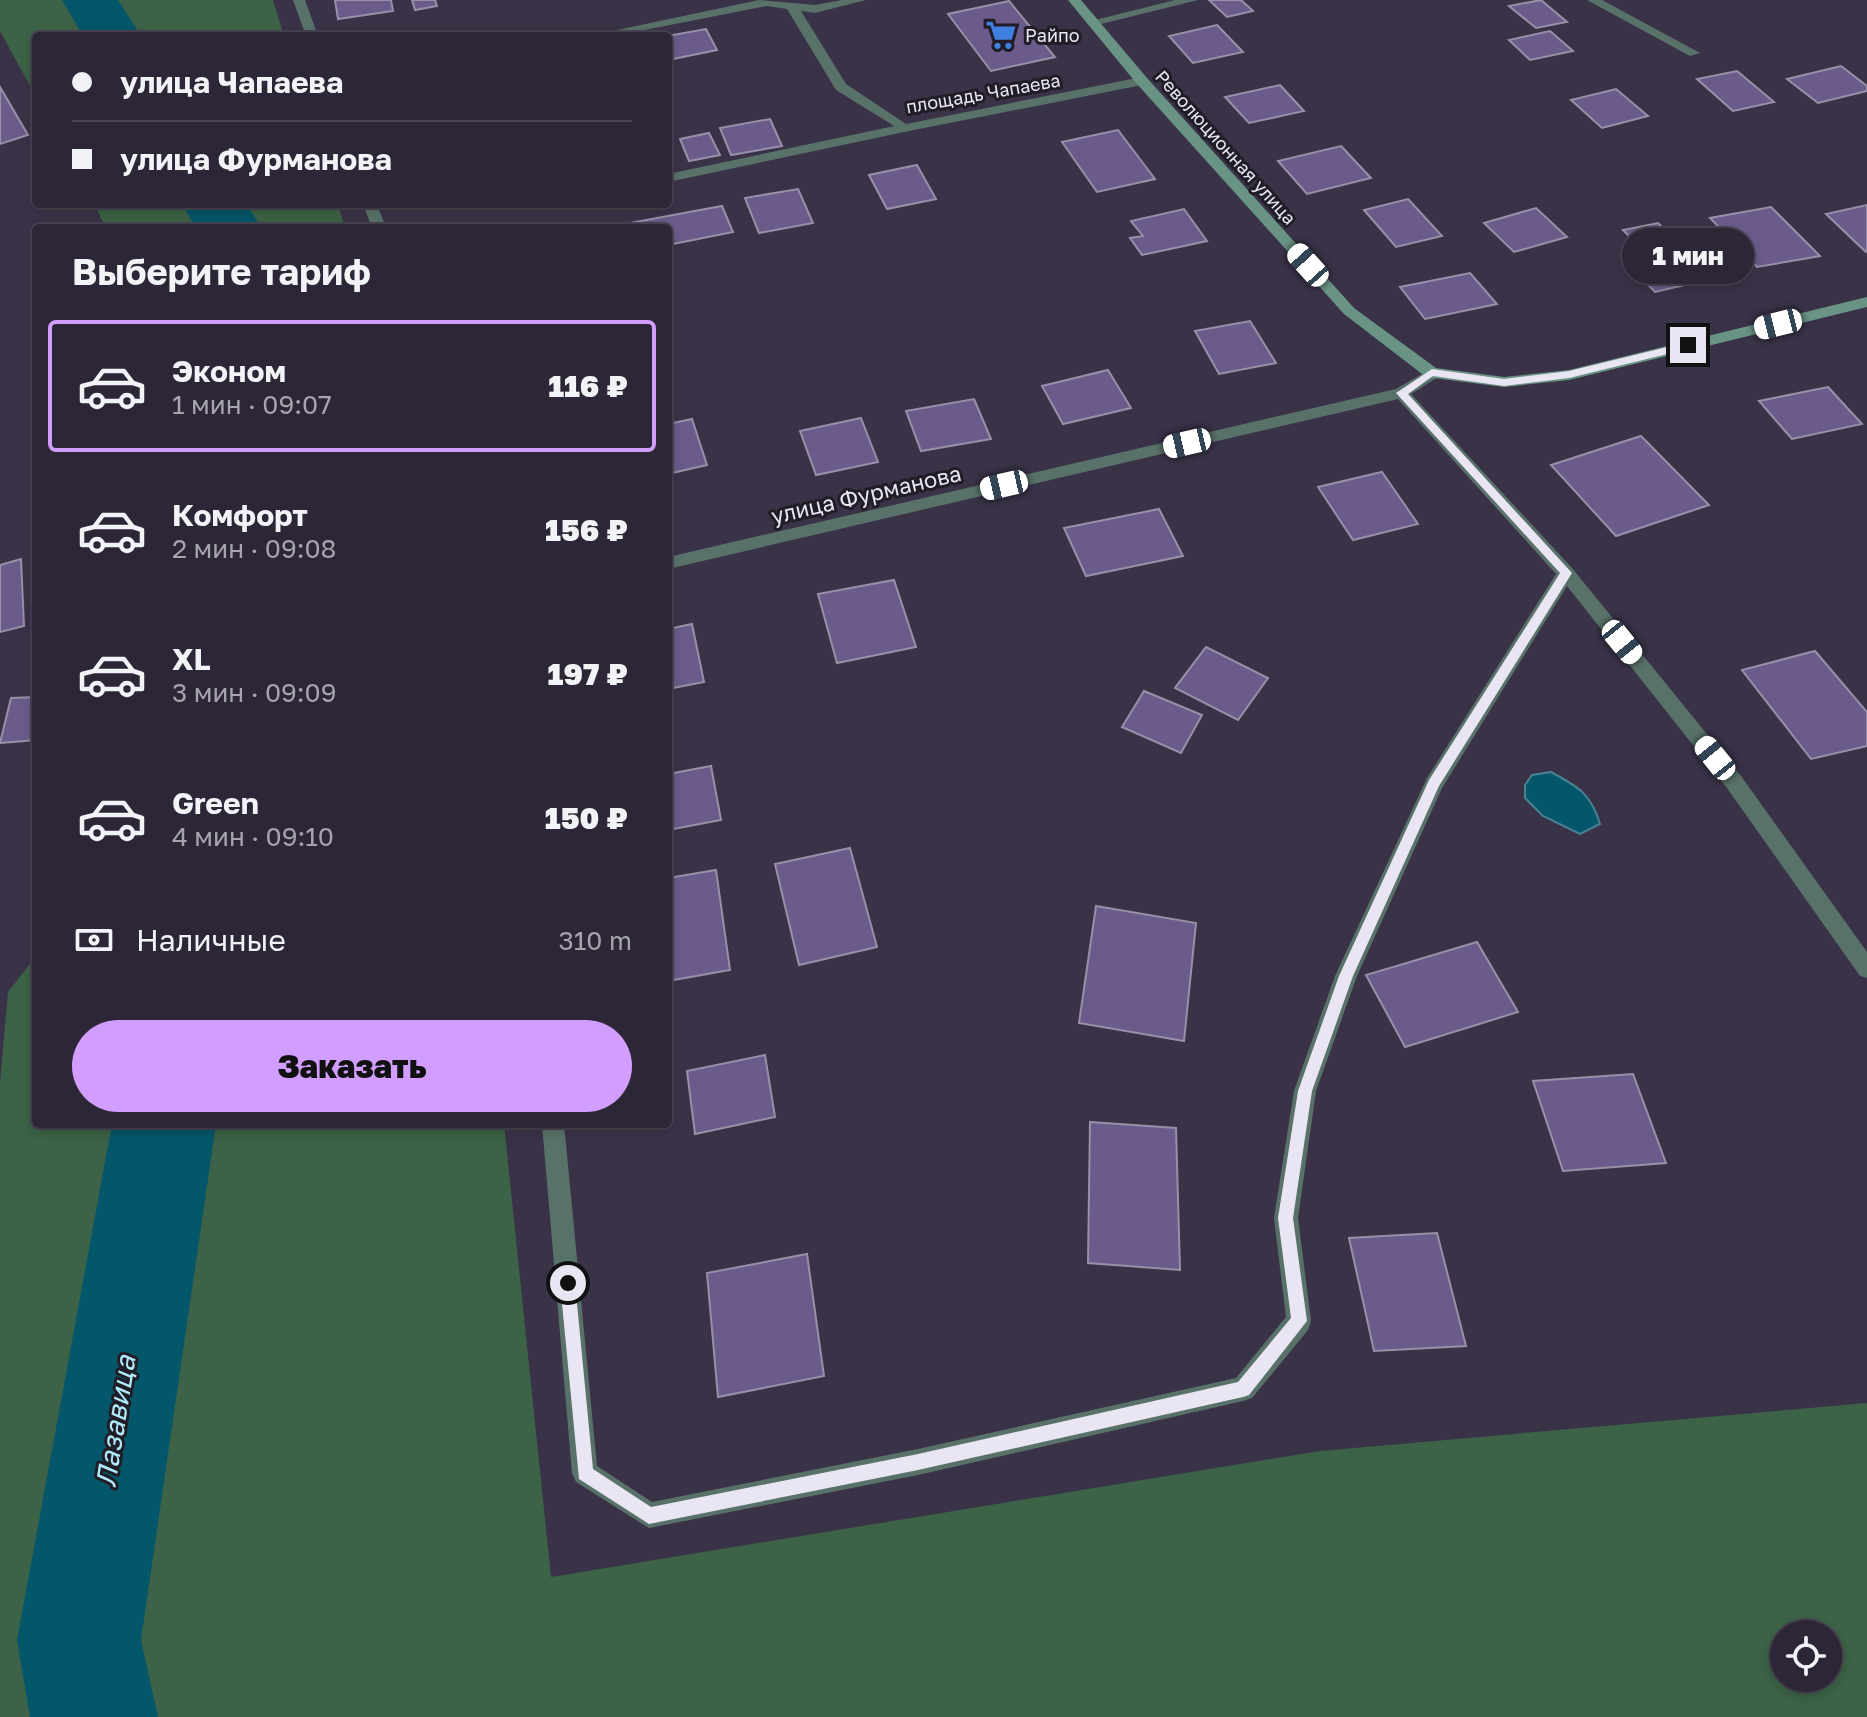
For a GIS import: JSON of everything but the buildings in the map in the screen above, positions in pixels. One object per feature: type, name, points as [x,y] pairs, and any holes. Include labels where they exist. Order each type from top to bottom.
[{"type":"main road","name":"Революционная улица","points":[[1074,0],[1142,81],[1349,311],[1432,373]]},
{"type":"main road","points":[[1432,373],[1504,382],[1569,375],[1867,302]]},
{"type":"street","points":[[299,0],[311,32]]},
{"type":"street","points":[[615,32],[767,2],[815,9],[860,0]]},
{"type":"street","points":[[1093,22],[1192,0]]},
{"type":"street","points":[[1593,0],[1694,53]]},
{"type":"street","name":"площадь Чапаева","points":[[791,5],[841,87],[904,128],[1142,81]]},
{"type":"street","points":[[672,177],[904,128]]},
{"type":"street","name":"улица Фурманова","points":[[672,562],[1401,393],[1432,373]]},
{"type":"street","points":[[1401,393],[1566,573],[1734,782],[1867,969]]},
{"type":"street","points":[[553,1128],[585,1473],[649,1515],[918,1462],[1243,1389],[1299,1321],[1286,1218],[1305,1091],[1346,976],[1434,784],[1566,573]]},
{"type":"green space","points":[[0,0],[273,0],[283,32],[32,32],[32,90],[0,31]]},
{"type":"green space","points":[[96,208],[339,208],[344,224],[104,224]]},
{"type":"green space","points":[[32,961],[32,1128],[504,1128],[551,1577],[1320,1451],[1867,1403],[1867,1717],[0,1717],[0,1083],[8,992]]},
{"type":"water","points":[[1551,772],[1583,792],[1600,824],[1580,834],[1543,816],[1525,798],[1525,785],[1532,775]]},
{"type":"waterway","name":"Лазавица","points":[[90,0],[110,32]]},
{"type":"waterway","name":"Лазавица","points":[[216,208],[226,224]]},
{"type":"waterway","name":"Лазавица","points":[[94,1717],[79,1640],[163,1128]]},
{"type":"place","name":"Райпо","points":[[1001,35]]},
{"type":"route","points":[[568,1283],[585,1473],[649,1515],[918,1462],[1243,1389],[1299,1321],[1286,1218],[1305,1091],[1346,976],[1434,784],[1566,573],[1401,393],[1432,373],[1504,382],[1569,375],[1688,345]]}]
